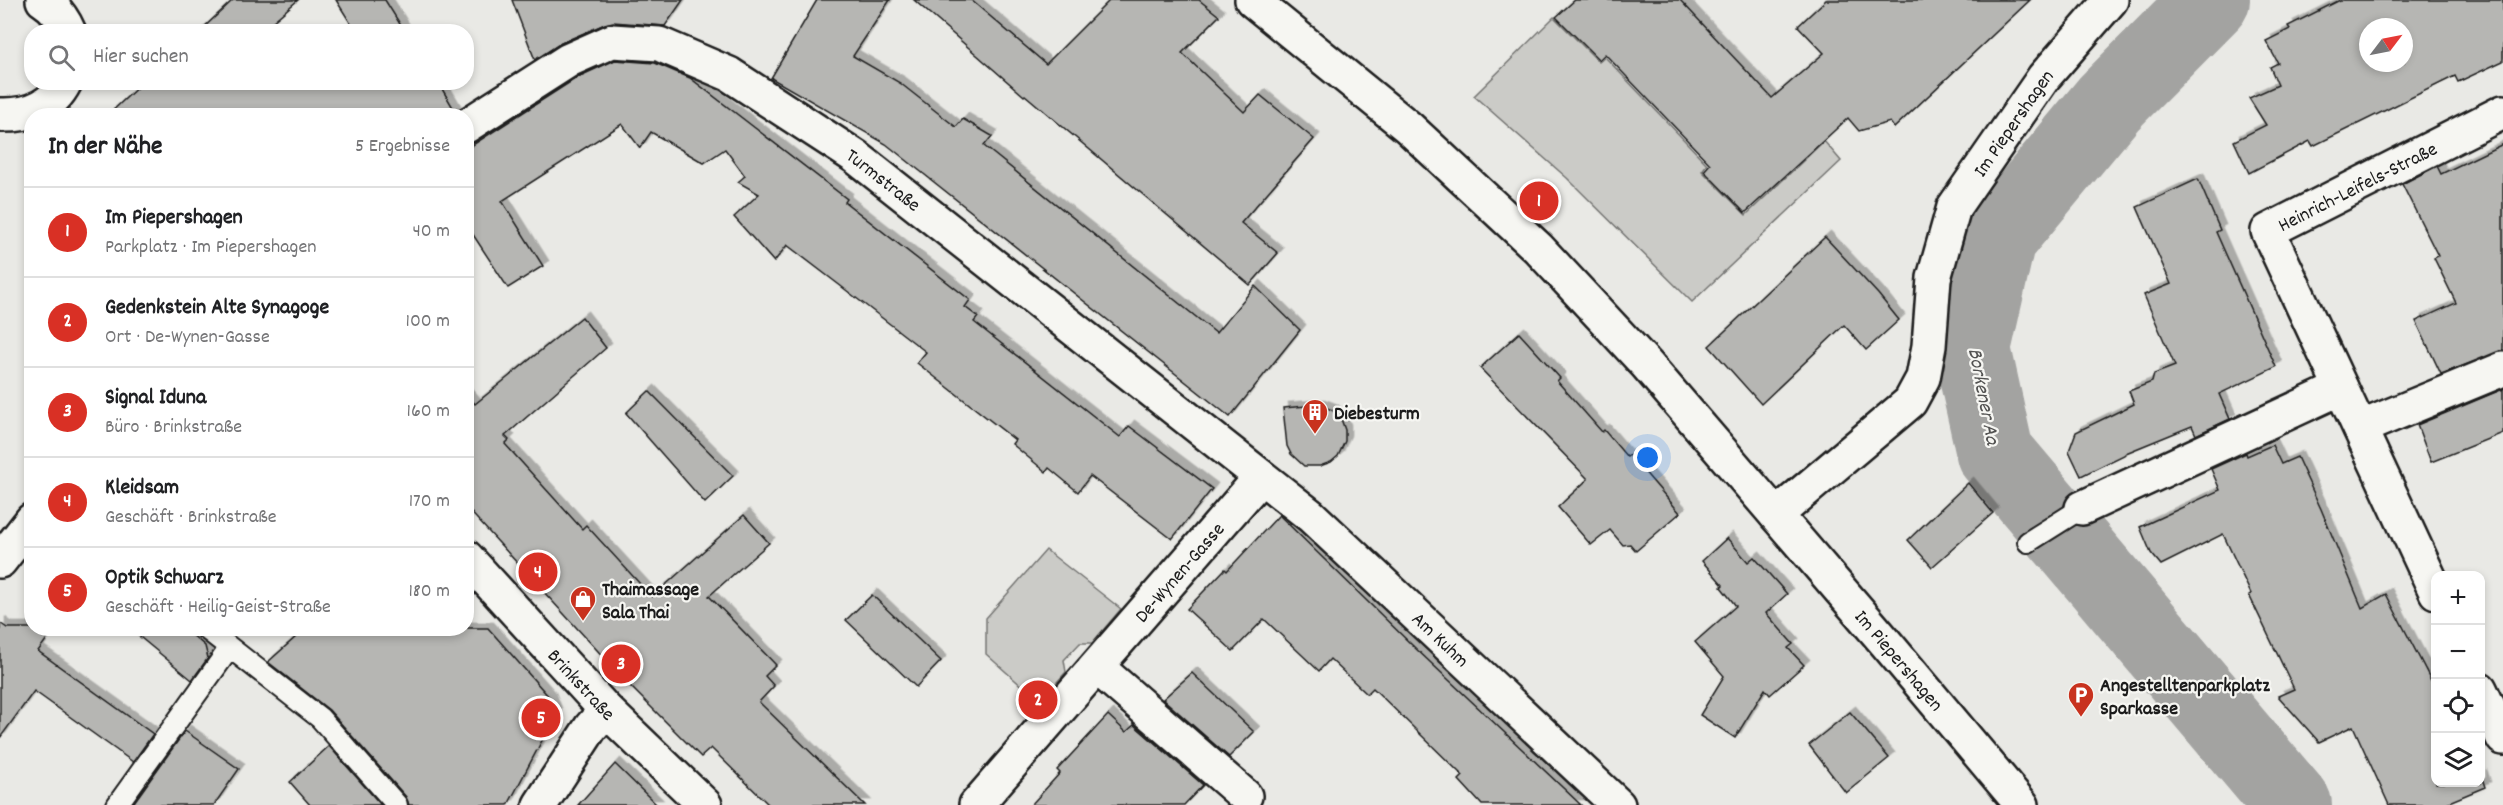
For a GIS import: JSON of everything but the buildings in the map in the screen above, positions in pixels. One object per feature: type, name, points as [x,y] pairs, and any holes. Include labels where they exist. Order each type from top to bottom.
[{"type":"street","name":"Im Piepershagen","points":[[1776,515],[1910,402],[1923,378],[1929,346],[1934,278],[1954,207],[2044,77],[2111,0]]},
{"type":"street","name":"Im Piepershagen","points":[[1256,1],[1408,127],[1539,248],[1647,365],[2022,805]]},
{"type":"street","name":"Turmstraße","points":[[474,121],[569,60],[612,41],[659,44],[729,74],[856,157],[1261,477]]},
{"type":"street","points":[[41,108],[57,100]]},
{"type":"street","name":"Heinrich-Leifels-Straße","points":[[2431,581],[2268,231],[2503,112]]},
{"type":"street","points":[[0,115],[24,114]]},
{"type":"street","points":[[2360,428],[2503,369]]},
{"type":"street","points":[[2082,508],[2341,388]]},
{"type":"street","name":"De-Wynen-Gasse","points":[[976,805],[1261,477]]},
{"type":"street","name":"Am Kuhm","points":[[1261,477],[1311,516],[1618,805]]},
{"type":"street","points":[[0,561],[24,530]]},
{"type":"street","name":"Brinkstraße","points":[[474,566],[606,710],[705,805]]},
{"type":"street","points":[[1097,667],[1249,801]]},
{"type":"street","points":[[2485,698],[2503,738]]},
{"type":"street","points":[[540,805],[591,727],[606,710]]},
{"type":"lane","points":[[2028,542],[2082,508]]},
{"type":"lane","points":[[214,636],[320,718],[397,805]]},
{"type":"lane","points":[[117,805],[229,649]]},
{"type":"shaded area","points":[[1554,17],[1599,62],[1605,57],[1707,164],[1702,171],[1746,215],[1824,141],[1841,161],[1692,302],[1567,178],[1474,96]]},
{"type":"shaded area","points":[[1046,550],[1121,609],[1092,643],[1080,643],[1064,660],[1066,672],[1047,693],[1026,690],[986,654],[986,618]]},
{"type":"waterway","name":"Borkener Aa","points":[[2211,0],[2109,103],[1997,238],[1972,349],[1995,453],[2293,805]]},
{"type":"place","name":"Im Piepershagen","points":[[1539,201]]},
{"type":"place","name":"Diebesturm","points":[[1315,435]]},
{"type":"place","name":"Kleidsam","points":[[538,572]]},
{"type":"place","name":"Thaimassage Sala Thai","points":[[583,622]]},
{"type":"place","name":"Signal Iduna","points":[[621,664]]},
{"type":"place","name":"Gedenkstein Alte Synagoge","points":[[1038,700]]},
{"type":"place","name":"Optik Schwarz","points":[[541,718]]},
{"type":"place","name":"Angestelltenparkplatz Sparkasse","points":[[2081,718]]}]
